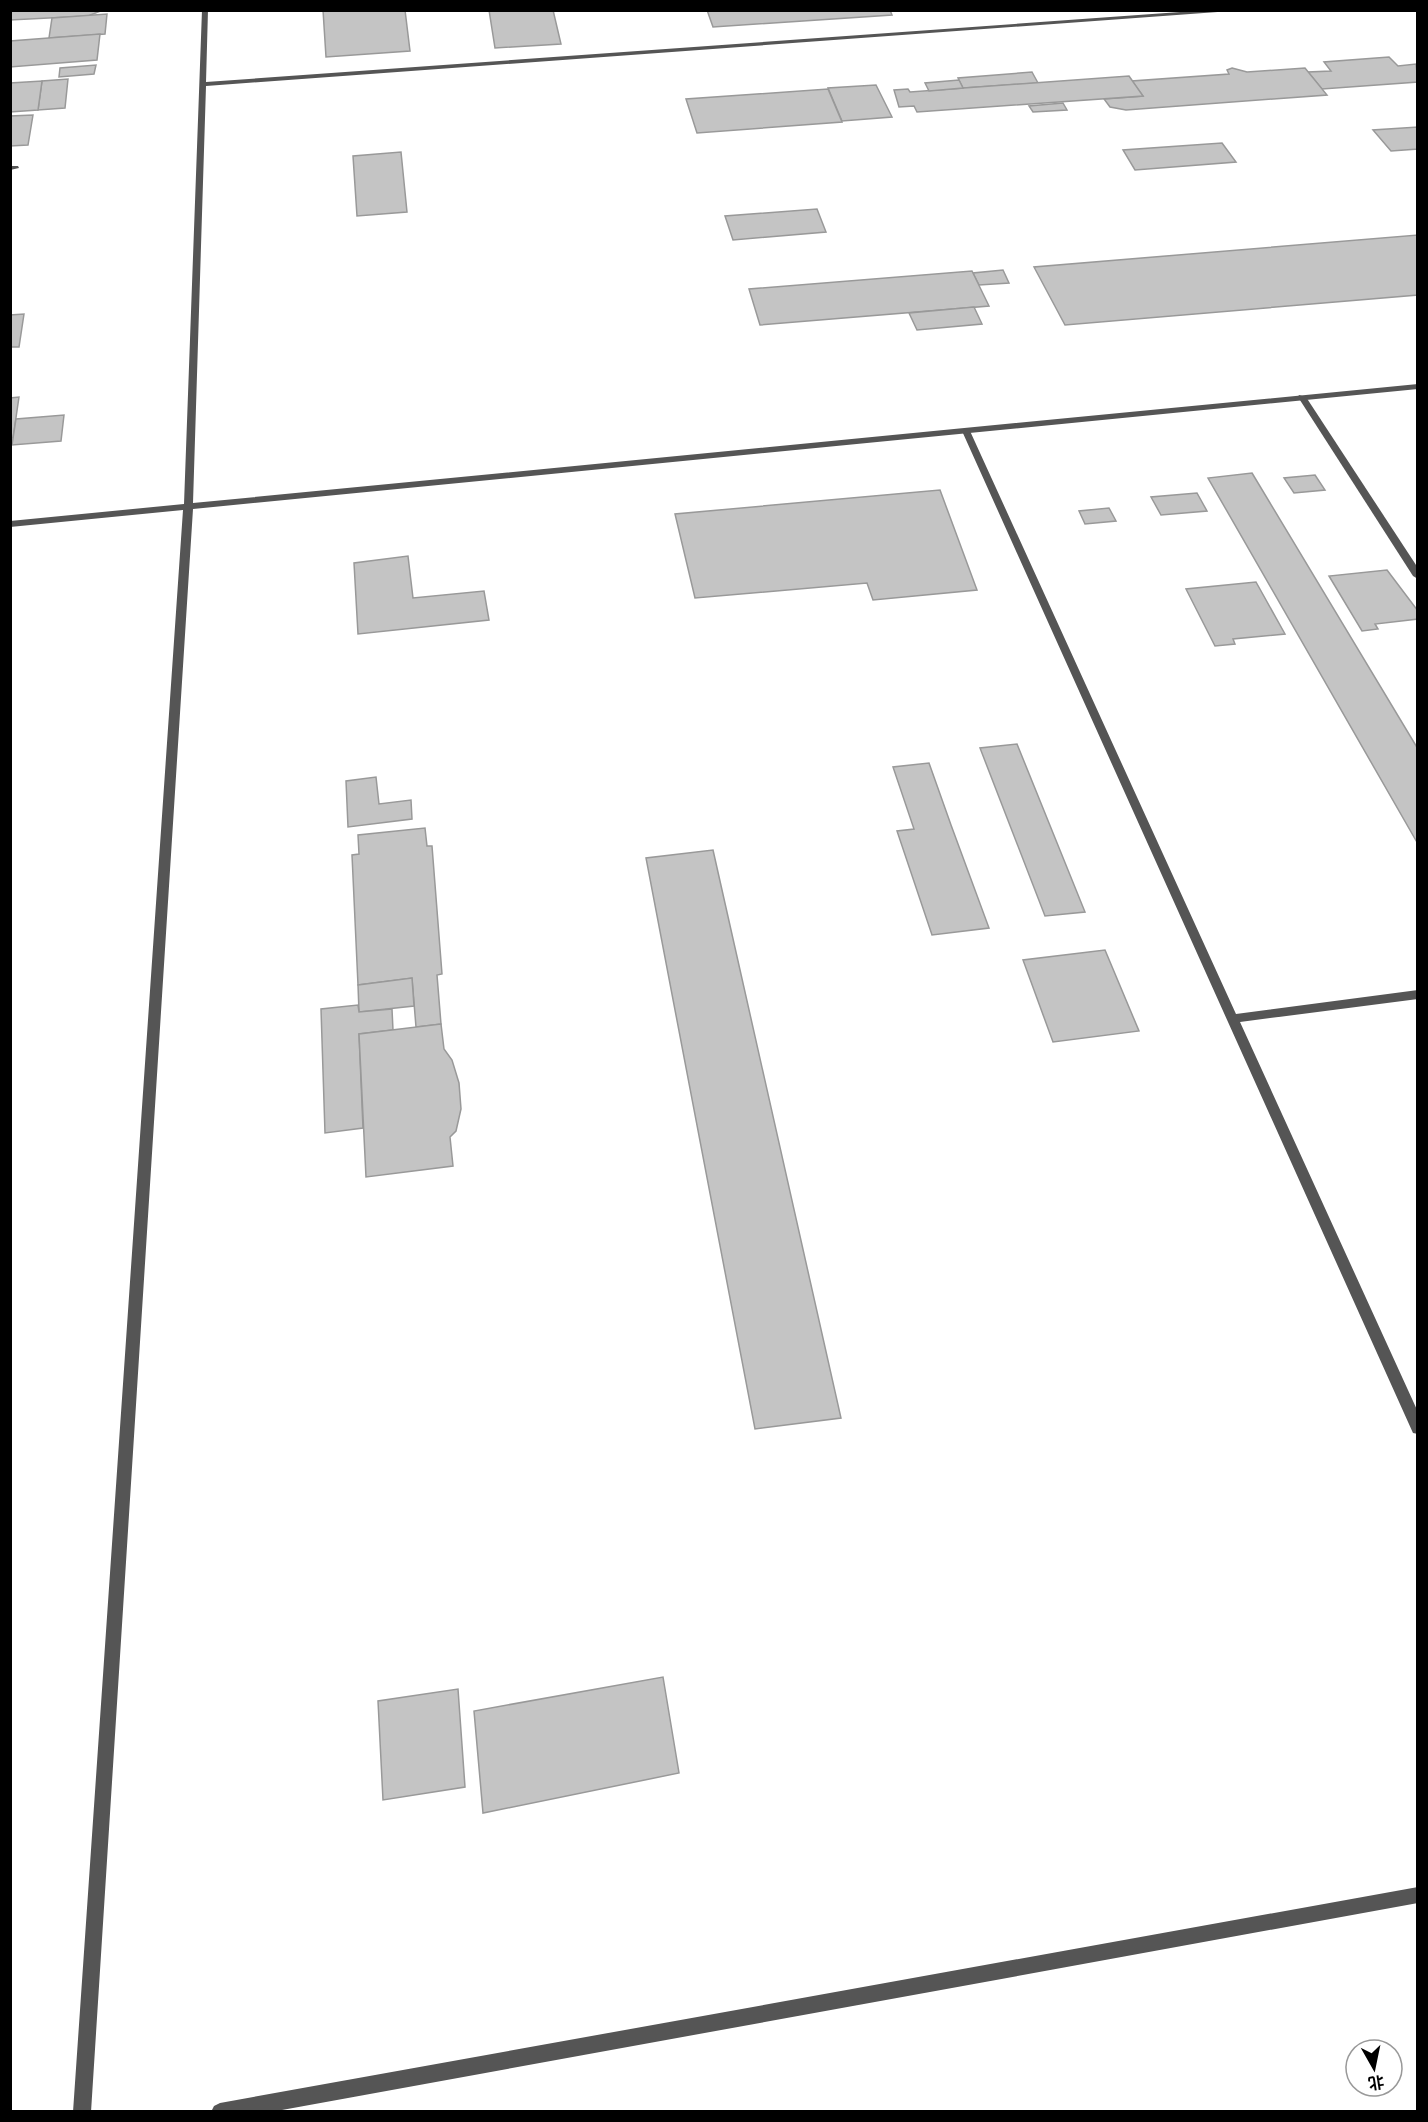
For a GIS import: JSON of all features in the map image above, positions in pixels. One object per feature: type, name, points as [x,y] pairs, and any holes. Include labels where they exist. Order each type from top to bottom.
[{"type":"street","points":[[82,2112],[188,508],[206,10]]},
{"type":"street","points":[[202,84],[1242,10]]},
{"type":"street","points":[[10,524],[1418,386]]},
{"type":"street","points":[[1302,397],[1418,576]]},
{"type":"street","points":[[966,431],[1418,1428]]},
{"type":"street","points":[[1232,1019],[1418,994]]},
{"type":"street","points":[[220,2112],[1418,1895]]},
{"type":"building","points":[[10,10],[103,10],[88,16],[10,20]]},
{"type":"building","points":[[323,10],[405,10],[410,51],[326,57]]},
{"type":"building","points":[[489,10],[553,10],[561,44],[495,48]]},
{"type":"building","points":[[707,10],[890,10],[892,15],[713,27]]},
{"type":"building","points":[[107,14],[105,34],[49,38],[52,18]]},
{"type":"building","points":[[100,34],[97,60],[10,67],[10,41]]},
{"type":"building","points":[[1389,57],[1398,66],[1416,64],[1418,82],[1322,89],[1308,72],[1331,71],[1324,62]]},
{"type":"building","points":[[96,65],[94,74],[59,77],[60,68]]},
{"type":"building","points":[[1232,68],[1247,72],[1305,68],[1327,95],[1126,110],[1110,107],[1104,99],[1143,96],[1132,81],[1229,74],[1227,70]]},
{"type":"building","points":[[1032,72],[1038,83],[963,88],[958,78]]},
{"type":"building","points":[[1129,76],[1143,96],[917,112],[914,106],[899,107],[894,90],[908,89],[910,92]]},
{"type":"building","points":[[68,79],[65,108],[38,110],[42,81]]},
{"type":"building","points":[[959,80],[963,88],[929,91],[925,83]]},
{"type":"building","points":[[42,81],[38,110],[10,112],[10,83]]},
{"type":"building","points":[[876,85],[892,117],[842,121],[828,88]]},
{"type":"building","points":[[828,89],[842,122],[697,133],[686,99]]},
{"type":"building","points":[[1063,103],[1067,110],[1033,112],[1029,106]]},
{"type":"building","points":[[33,115],[28,145],[10,146],[10,116]]},
{"type":"building","points":[[1418,127],[1418,149],[1391,151],[1373,130]]},
{"type":"building","points":[[1222,143],[1236,162],[1135,170],[1123,150]]},
{"type":"building","points":[[401,152],[407,212],[357,216],[353,156]]},
{"type":"building","points":[[817,209],[826,232],[733,240],[725,216]]},
{"type":"building","points":[[1418,235],[1418,295],[1065,325],[1034,267]]},
{"type":"building","points":[[1003,270],[1009,283],[979,285],[973,273]]},
{"type":"building","points":[[972,271],[989,306],[760,325],[749,289]]},
{"type":"building","points":[[974,307],[982,324],[917,330],[909,313]]},
{"type":"building","points":[[24,314],[19,347],[10,347],[10,315]]},
{"type":"building","points":[[19,397],[13,438],[10,438],[10,398]]},
{"type":"building","points":[[64,415],[61,441],[12,445],[16,419]]},
{"type":"building","points":[[1252,473],[1418,749],[1418,844],[1208,478]]},
{"type":"building","points":[[1315,475],[1325,490],[1294,493],[1284,478]]},
{"type":"building","points":[[940,490],[977,590],[873,600],[867,583],[695,598],[675,514]]},
{"type":"building","points":[[1197,493],[1207,511],[1161,515],[1151,497]]},
{"type":"building","points":[[1109,508],[1116,521],[1085,524],[1079,511]]},
{"type":"building","points":[[408,556],[413,598],[484,591],[489,620],[358,634],[354,563]]},
{"type":"building","points":[[1387,570],[1418,611],[1418,619],[1375,624],[1378,629],[1362,631],[1329,576]]},
{"type":"building","points":[[1256,582],[1285,634],[1233,639],[1235,644],[1215,646],[1186,589]]},
{"type":"building","points":[[1017,744],[1085,912],[1045,916],[980,748]]},
{"type":"building","points":[[929,763],[989,928],[932,935],[897,831],[914,829],[893,767]]},
{"type":"building","points":[[376,777],[379,804],[411,800],[412,819],[348,827],[346,781]]},
{"type":"building","points":[[425,828],[427,846],[432,846],[442,974],[437,975],[441,1024],[416,1027],[412,978],[358,985],[352,855],[359,854],[358,835]]},
{"type":"building","points":[[713,850],[841,1418],[755,1429],[646,858]]},
{"type":"building","points":[[1105,950],[1139,1031],[1053,1042],[1023,960]]},
{"type":"building","points":[[412,978],[414,1006],[359,1012],[358,985]]},
{"type":"building","points":[[358,1005],[359,1012],[392,1009],[393,1030],[359,1034],[363,1128],[325,1133],[321,1009]]},
{"type":"building","points":[[441,1024],[444,1049],[452,1060],[459,1083],[461,1109],[456,1131],[450,1137],[453,1166],[366,1177],[359,1034]]},
{"type":"building","points":[[663,1677],[679,1773],[483,1813],[474,1711]]},
{"type":"building","points":[[458,1689],[465,1787],[383,1800],[378,1701]]}]
